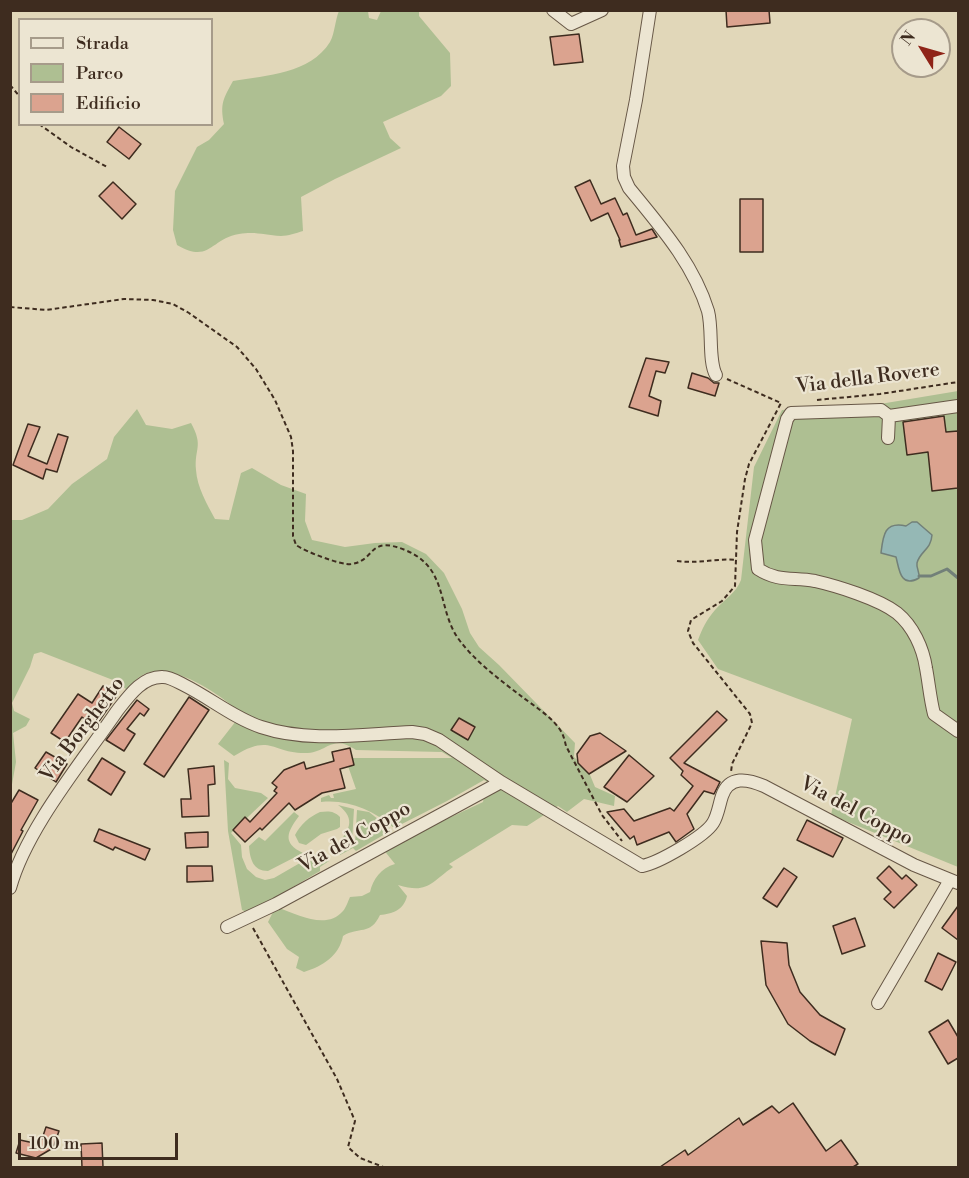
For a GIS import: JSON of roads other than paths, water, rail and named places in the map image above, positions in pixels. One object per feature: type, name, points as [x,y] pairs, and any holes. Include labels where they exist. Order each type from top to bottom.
[{"type":"street","points":[[553,10],[571,24],[602,10]]},
{"type":"street","points":[[650,10],[623,166],[624,177],[629,188],[677,246],[694,276],[712,331],[712,369],[716,375]]},
{"type":"street","points":[[958,406],[890,416],[881,410],[791,413],[787,419],[755,540],[758,569],[770,577],[814,581],[864,596],[897,612],[916,636],[926,668],[928,694],[934,714],[958,731]]},
{"type":"street","points":[[888,438],[890,416]]},
{"type":"street","name":"Via Borghetto","points":[[10,888],[23,852],[67,782],[131,693],[139,685],[163,677],[174,680],[246,721],[293,736],[412,732],[424,734],[438,740],[501,782],[642,866],[670,855],[707,830],[714,821],[724,791],[735,782]]},
{"type":"street","name":"Via del Coppo","points":[[735,782],[747,779],[764,786],[905,861],[954,882]]},
{"type":"street","name":"Via del Coppo","points":[[227,927],[276,904],[501,782]]},
{"type":"street","points":[[878,1003],[954,882]]},
{"type":"water","points":[[917,522],[932,535],[930,544],[917,563],[919,578],[908,581],[901,576],[896,557],[881,553],[884,536],[889,528],[899,525],[906,526]]},
{"type":"waterway","points":[[919,576],[931,576],[947,569],[958,578]]}]
